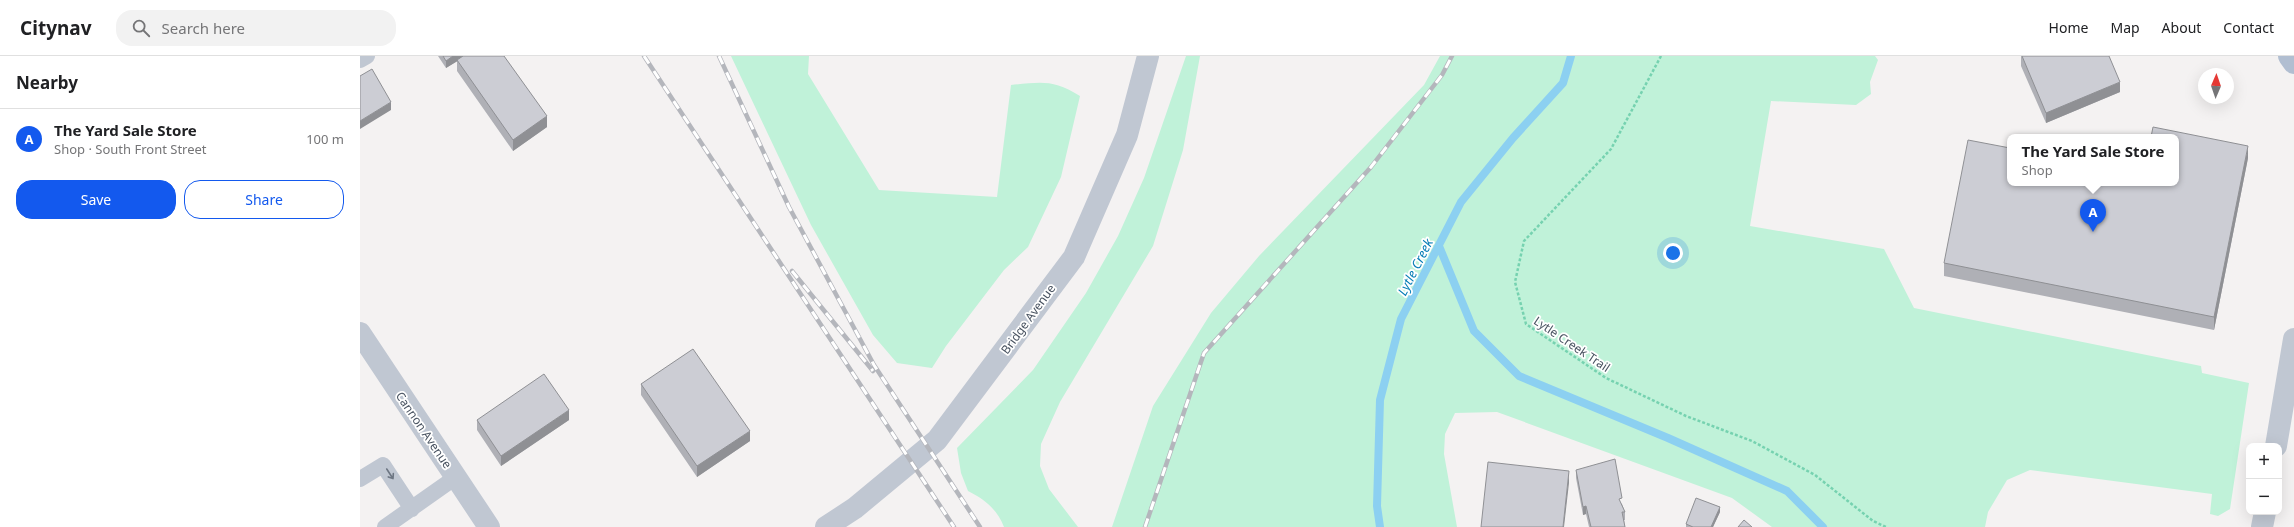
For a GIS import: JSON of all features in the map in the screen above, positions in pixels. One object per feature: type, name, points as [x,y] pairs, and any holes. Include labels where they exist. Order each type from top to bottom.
[{"type":"main road","points":[[2289,56],[2294,63]]},
{"type":"street","name":"Bridge Avenue","points":[[826,527],[855,508],[937,440],[1074,257],[1127,135],[1148,56]]},
{"type":"street","name":"Cannon Avenue","points":[[360,333],[489,527]]},
{"type":"street","points":[[2277,443],[2294,339]]},
{"type":"street","points":[[2262,527],[2264,515]]},
{"type":"lane","points":[[360,60],[367,56]]},
{"type":"lane","points":[[360,479],[383,464],[412,509]]},
{"type":"lane","points":[[385,527],[456,477]]},
{"type":"path","name":"Lytle Creek Trail","points":[[1661,56],[1611,149],[1524,241],[1515,282],[1526,324],[1606,378],[1686,416],[1752,442],[1815,475],[1873,521],[1886,527]]},
{"type":"green space","points":[[731,56],[809,56],[808,74],[879,190],[997,197],[1011,85],[1031,83],[1054,84],[1080,96],[1061,177],[1028,247],[1004,270],[946,346],[932,368],[897,363],[873,335],[811,225]]},
{"type":"green space","points":[[1186,56],[1200,56],[1183,150],[1153,246],[1060,402],[1041,444],[1040,466],[1049,489],[1078,527],[1004,527],[998,515],[989,505],[968,491],[961,473],[957,448],[1033,370],[1086,293],[1118,236],[1144,178]]},
{"type":"green space","points":[[1440,56],[1875,56],[1878,60],[1870,82],[1871,94],[1856,105],[1771,101],[1750,226],[1884,249],[1914,308],[2201,366],[2202,373],[2249,383],[2230,509],[2218,516],[2210,514],[2212,494],[2030,470],[2007,480],[1988,512],[1985,527],[1772,527],[1732,498],[1497,412],[1455,413],[1445,434],[1444,454],[1457,527],[1112,527],[1153,406],[1211,313],[1259,256],[1424,85]]},
{"type":"building","points":[[443,56],[453,56],[446,61]]},
{"type":"building","points":[[463,56],[504,56],[547,116],[513,140],[457,60]]},
{"type":"building","points":[[2022,56],[2109,56],[2120,82],[2046,113]]},
{"type":"building","points":[[372,69],[391,102],[360,121],[360,76]]},
{"type":"building","points":[[2153,127],[2248,146],[2214,317],[1944,263],[1968,140],[2007,147],[2007,186],[2179,186],[2179,134],[2152,134]]},
{"type":"building","points":[[693,349],[750,431],[697,466],[641,384]]},
{"type":"building","points":[[544,374],[569,410],[501,456],[477,420]]},
{"type":"building","points":[[1615,459],[1622,498],[1619,499],[1625,512],[1622,512],[1625,527],[1591,527],[1586,506],[1583,507],[1576,470]]},
{"type":"building","points":[[1488,462],[1569,471],[1563,527],[1481,527]]},
{"type":"building","points":[[1696,498],[1720,507],[1711,527],[1693,527],[1686,524]]},
{"type":"building","points":[[1744,520],[1752,527],[1738,527]]},
{"type":"waterway","name":"Lytle Creek","points":[[1380,527],[1377,506],[1380,400],[1401,319],[1461,202],[1513,138],[1563,83],[1571,56]]},
{"type":"waterway","points":[[1439,246],[1474,331],[1519,376],[1668,438],[1787,491],[1823,527]]},
{"type":"railway","points":[[644,56],[954,527]]},
{"type":"railway","points":[[719,56],[789,207],[874,365],[980,527]]},
{"type":"railway","points":[[1145,527],[1204,353],[1371,167],[1442,75],[1452,56]]},
{"type":"railway","points":[[792,271],[873,371]]},
{"type":"place","name":"The Yard Sale Store","points":[[2093,232]]}]
